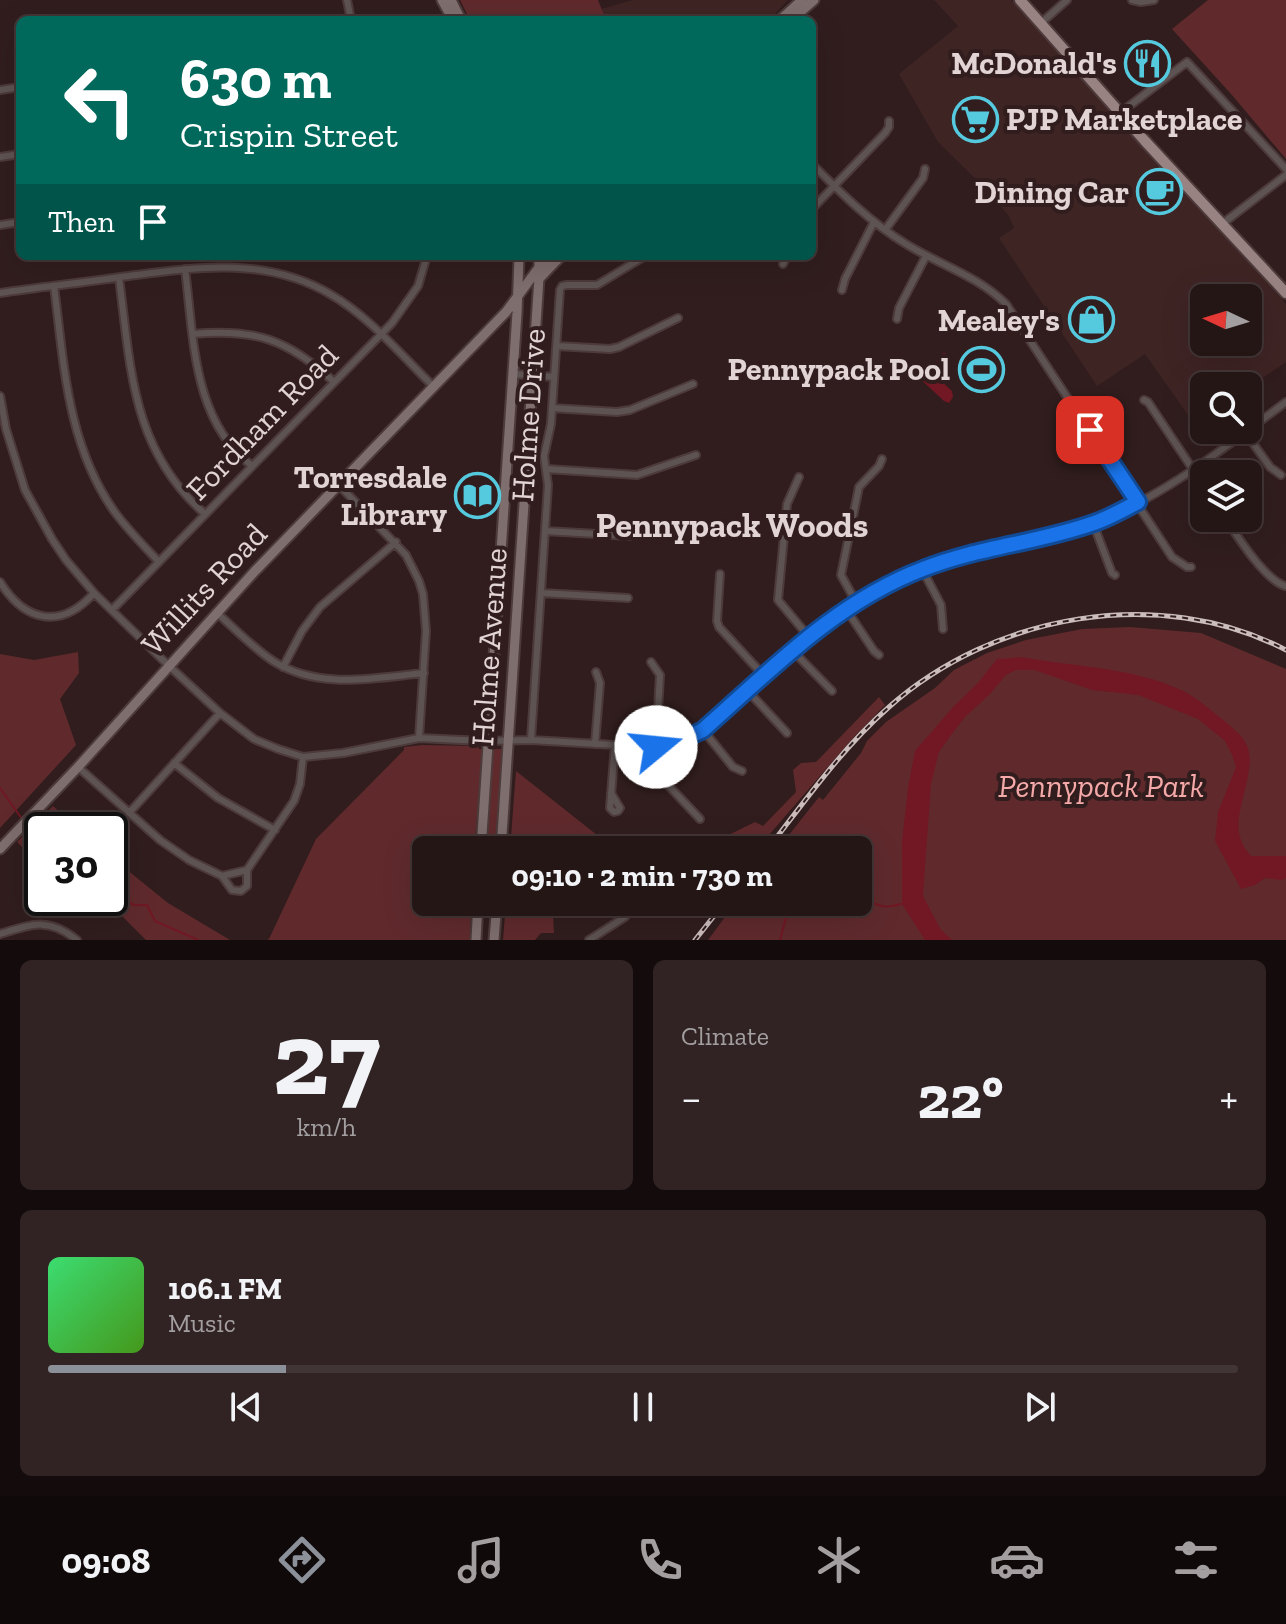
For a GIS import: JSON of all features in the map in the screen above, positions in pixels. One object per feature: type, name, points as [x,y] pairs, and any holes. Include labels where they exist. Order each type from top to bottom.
[{"type":"main road","points":[[796,16],[814,0]]},
{"type":"main road","points":[[1020,0],[1222,224],[1280,280],[1286,293]]},
{"type":"main road","name":"Holme Avenue","points":[[482,836],[519,260]]},
{"type":"main road","name":"Willits Road","points":[[0,849],[78,767],[216,612],[557,260]]},
{"type":"main road","name":"Holme Avenue","points":[[502,836],[540,261]]},
{"type":"main road","name":"Willits Road","points":[[518,299],[540,261]]},
{"type":"main road","points":[[501,554],[521,555]]},
{"type":"main road","points":[[476,940],[477,916]]},
{"type":"main road","points":[[494,940],[496,916]]},
{"type":"street","points":[[1041,23],[1067,0]]},
{"type":"street","points":[[1132,0],[1154,0]]},
{"type":"street","points":[[1120,113],[1187,62],[1286,169]]},
{"type":"street","points":[[816,205],[885,133],[889,121]]},
{"type":"street","points":[[816,168],[885,230],[926,256],[980,282],[1006,304],[1172,557],[1191,567]]},
{"type":"street","points":[[885,230],[923,178],[925,169]]},
{"type":"street","points":[[1222,224],[1286,175]]},
{"type":"street","points":[[842,290],[874,222]]},
{"type":"street","points":[[897,319],[899,308],[926,256]]},
{"type":"street","name":"Fordham Road","points":[[112,610],[381,335],[418,286],[426,260]]},
{"type":"street","name":"Holme Drive","points":[[531,740],[548,485],[544,456],[550,430],[560,290],[562,286],[597,285],[638,260]]},
{"type":"street","points":[[783,264],[785,260]]},
{"type":"street","points":[[0,293],[185,269],[222,266],[268,270],[328,292],[347,305],[434,387]]},
{"type":"street","points":[[185,269],[199,378],[218,427],[229,444],[252,466]]},
{"type":"street","points":[[119,278],[134,387],[145,428],[173,479],[205,514]]},
{"type":"street","points":[[54,286],[68,397],[88,465],[113,510],[159,562]]},
{"type":"street","points":[[557,346],[619,347],[678,318]]},
{"type":"street","points":[[193,334],[228,332],[273,341],[303,356],[334,382]]},
{"type":"street","points":[[513,374],[554,377]]},
{"type":"street","points":[[552,408],[630,410],[693,384]]},
{"type":"street","points":[[0,396],[6,429],[25,490],[66,560],[94,593],[220,713],[254,739],[303,757],[343,753],[419,738],[659,746],[690,737],[703,730],[809,637],[856,602],[922,569],[968,554],[1051,536],[1093,523],[1138,502],[1190,472]]},
{"type":"street","points":[[1144,400],[1190,465]]},
{"type":"street","points":[[1262,420],[1286,402]]},
{"type":"street","points":[[1207,460],[1229,444]]},
{"type":"street","points":[[1254,444],[1270,467],[1281,475]]},
{"type":"street","points":[[547,469],[637,475],[696,455]]},
{"type":"street","points":[[856,602],[841,575],[859,487],[882,459]]},
{"type":"street","points":[[799,477],[787,504],[778,600],[809,637]]},
{"type":"street","points":[[339,485],[396,542],[413,567],[423,594],[426,631],[419,738]]},
{"type":"street","points":[[1093,523],[1115,575]]},
{"type":"street","points":[[545,531],[631,536]]},
{"type":"street","points":[[1234,532],[1274,583],[1285,586]]},
{"type":"street","points":[[283,667],[302,631],[320,607],[396,542]]},
{"type":"street","points":[[922,569],[941,605],[943,629]]},
{"type":"street","points":[[720,574],[719,627],[764,676]]},
{"type":"street","points":[[0,582],[17,605],[43,616],[70,613],[94,593]]},
{"type":"street","points":[[541,593],[628,598]]},
{"type":"street","points":[[846,609],[879,655]]},
{"type":"street","points":[[216,612],[262,653],[283,667],[310,677],[341,681],[424,673]]},
{"type":"street","points":[[793,651],[832,691]]},
{"type":"street","points":[[651,662],[660,675],[659,746],[668,785],[700,819]]},
{"type":"street","points":[[595,744],[600,683],[596,672]]},
{"type":"street","points":[[748,691],[787,733]]},
{"type":"street","points":[[129,813],[220,713]]},
{"type":"street","points":[[703,730],[733,767],[742,771]]},
{"type":"street","points":[[611,793],[615,745]]},
{"type":"street","points":[[78,767],[172,849],[222,876],[232,890],[241,891],[247,886],[247,870],[295,797],[303,757]]},
{"type":"street","points":[[174,763],[218,798],[275,830]]},
{"type":"street","points":[[222,876],[247,870]]},
{"type":"street","points":[[589,940],[626,916]]},
{"type":"street","points":[[0,934],[28,925],[47,924],[65,930],[77,940]]},
{"type":"shaded area","points":[[633,0],[788,0],[773,16],[604,16],[601,9]]},
{"type":"shaded area","points":[[934,0],[1011,0],[1286,304],[1286,362],[1262,378],[1262,372],[1190,372],[1190,418],[1145,354],[1097,386],[999,238],[1014,228],[1009,216],[938,142],[899,74],[958,26]]},
{"type":"shaded area","points":[[943,353],[947,354],[947,358],[939,379],[952,391],[953,397],[949,403],[916,375],[920,369],[931,369]]},
{"type":"shaded area","points":[[1022,657],[1124,672],[1164,683],[1193,697],[1231,726],[1246,744],[1250,757],[1239,818],[1240,837],[1251,856],[1286,856],[1286,878],[1265,878],[1241,889],[1215,841],[1218,812],[1236,767],[1225,741],[1198,719],[1138,695],[1092,690],[1034,670],[1016,670],[1006,675],[965,717],[939,752],[931,784],[923,896],[941,930],[952,940],[925,940],[902,904],[902,842],[915,751],[997,659]]},
{"type":"green space","points":[[460,0],[598,0],[604,16],[468,16]]},
{"type":"green space","points":[[1208,0],[1286,0],[1286,159],[1172,29]]},
{"type":"green space","name":"Pennypack Park","points":[[1130,627],[1201,633],[1286,669],[1286,940],[708,940],[726,916],[872,916],[872,836],[788,836],[819,797],[823,800],[867,741],[886,722],[935,688],[954,670],[987,653],[1026,640],[1082,629]]},
{"type":"green space","points":[[78,652],[79,673],[60,699],[76,745],[0,828],[0,654],[34,660]]},
{"type":"green space","points":[[879,697],[885,705],[768,836],[726,836],[755,822],[763,826],[796,792],[793,770],[801,763],[816,762]]},
{"type":"green space","points":[[478,746],[483,749],[475,836],[412,836],[412,916],[471,916],[470,940],[267,940],[316,839],[404,747]]},
{"type":"green space","points":[[491,749],[505,749],[499,836],[486,836]]},
{"type":"green space","points":[[516,771],[598,836],[511,836]]},
{"type":"green space","points":[[24,835],[24,849],[17,842]]},
{"type":"green space","points":[[128,871],[168,903],[230,940],[146,940],[122,916],[128,916]]},
{"type":"green space","points":[[505,916],[553,916],[554,933],[541,933],[535,940],[503,940]]},
{"type":"waterway","points":[[0,788],[22,819]]},
{"type":"waterway","points":[[128,902],[147,905],[155,921],[198,940]]},
{"type":"waterway","points":[[872,903],[883,906],[901,904]]},
{"type":"waterway","points":[[780,940],[786,916]]},
{"type":"railway","points":[[778,836],[855,740],[889,707],[931,675],[977,650],[1027,631],[1079,619],[1132,615],[1185,618],[1237,630],[1286,650]]},
{"type":"railway","points":[[695,940],[714,916]]},
{"type":"place","name":"McDonald's","points":[[1148,63]]},
{"type":"place","name":"PJP Marketplace","points":[[975,119]]},
{"type":"place","name":"Dining Car","points":[[1160,192]]},
{"type":"place","name":"Mealey's","points":[[1091,320]]},
{"type":"place","name":"Pennypack Pool","points":[[981,369]]},
{"type":"place","name":"Torresdale Library","points":[[478,495]]},
{"type":"district","name":"Pennypack Woods","points":[[732,525]]},
{"type":"route","points":[[656,747],[678,742],[703,730],[830,620],[879,589],[942,562],[1093,523],[1138,502],[1090,430]]}]
